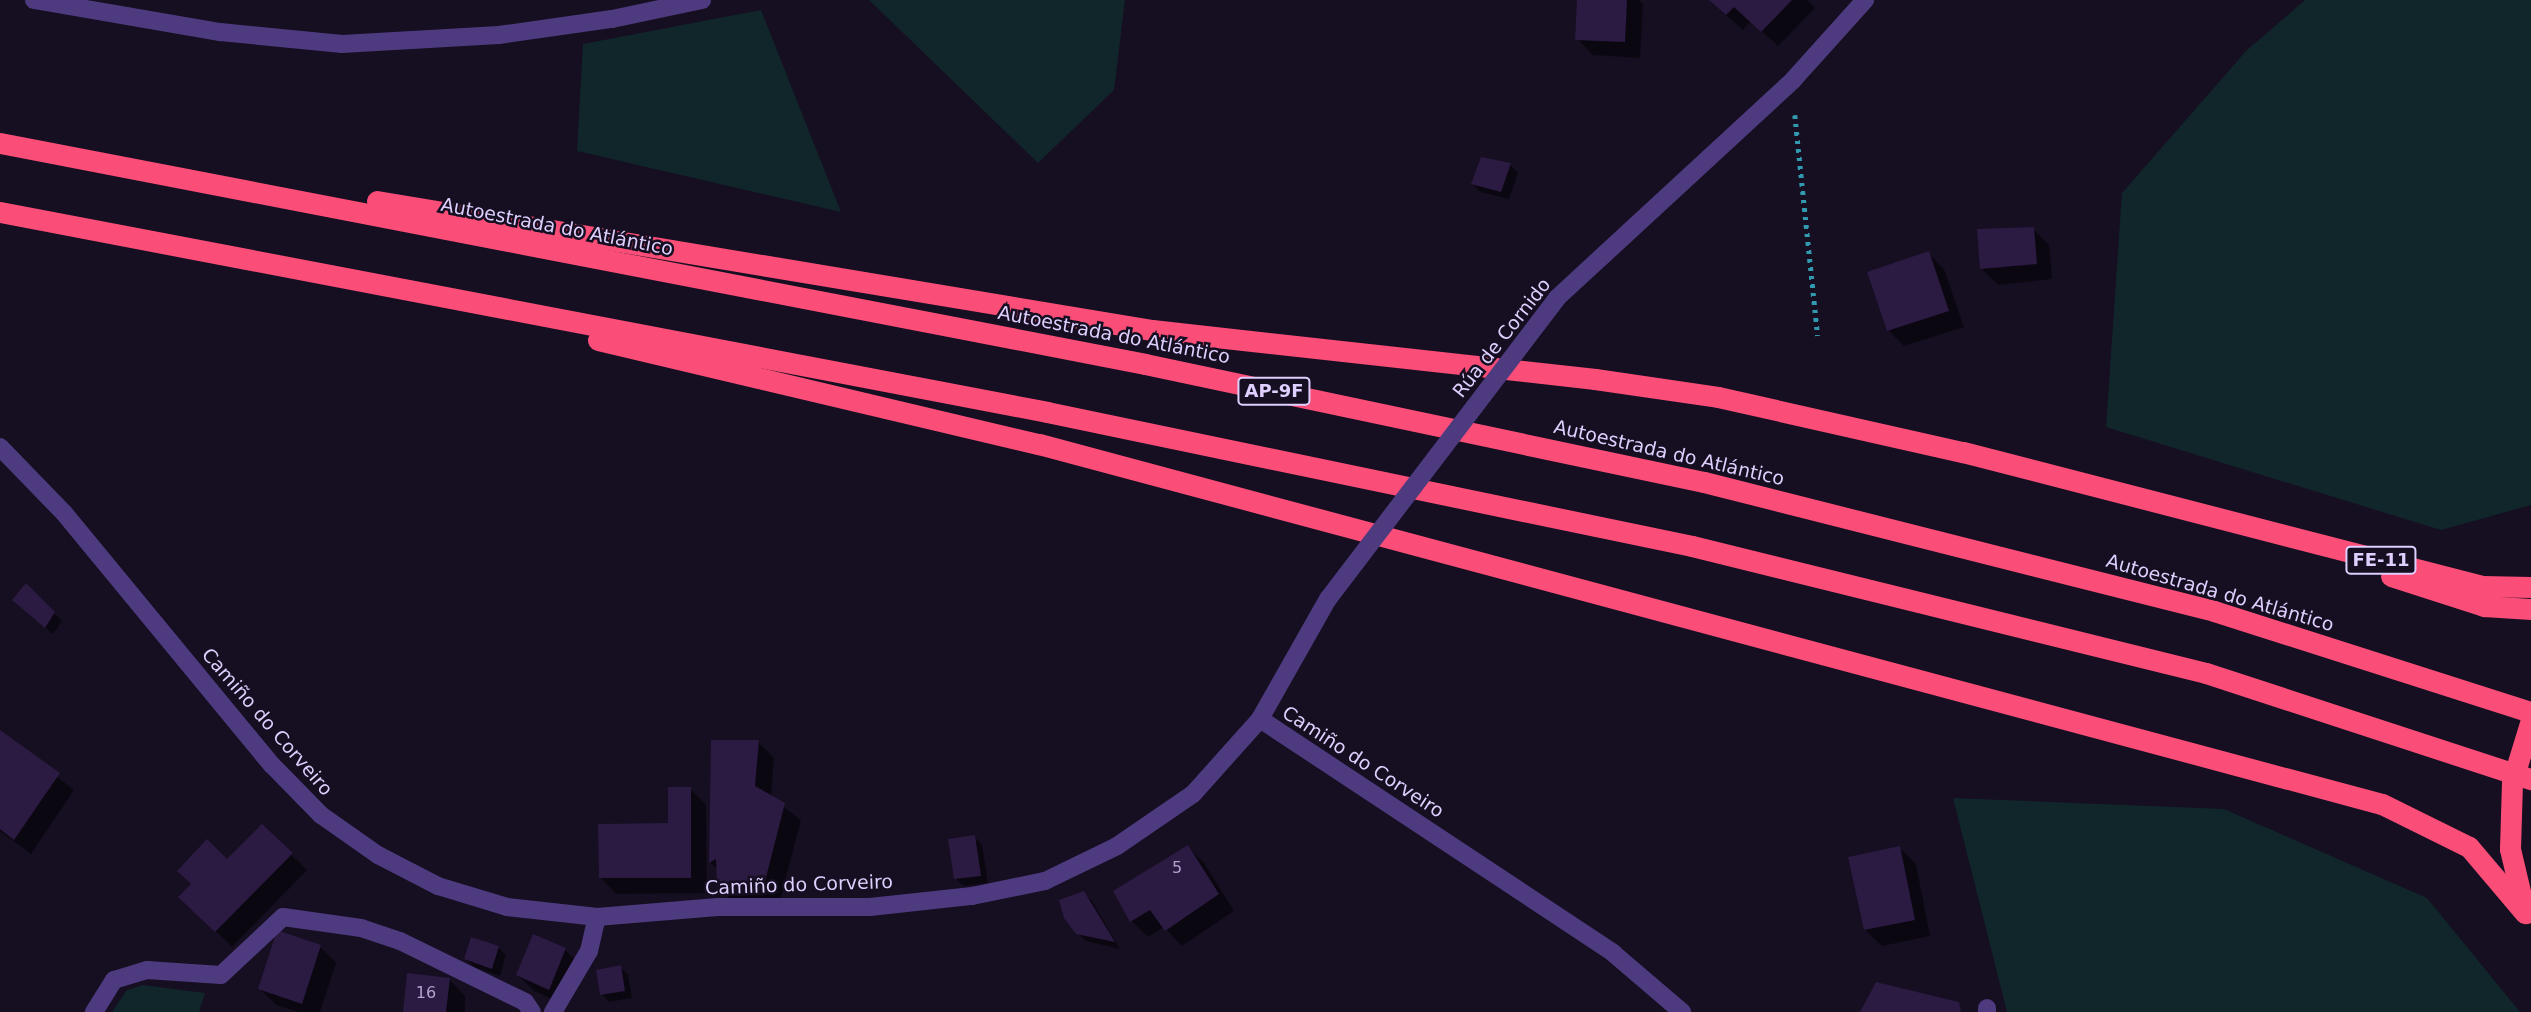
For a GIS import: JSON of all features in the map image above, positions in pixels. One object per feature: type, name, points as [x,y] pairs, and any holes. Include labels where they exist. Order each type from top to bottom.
[{"type":"highway","points":[[0,141],[1152,330],[1595,379],[1718,397],[1964,452],[2231,523],[2484,606],[2531,609]]},
{"type":"highway","name":"Autoestrada do Atlántico","points":[[0,141],[1145,364],[1704,482],[2214,611],[2531,712]]},
{"type":"highway","points":[[0,212],[1061,415],[1692,546],[2206,673],[2531,779]]},
{"type":"highway","points":[[286,267],[1039,444],[2382,804],[2469,847],[2528,918]]},
{"type":"highway","name":"FE-11","points":[[2231,523],[2482,586],[2531,587]]},
{"type":"highway","points":[[2528,918],[2510,849],[2512,782],[2531,720]]},
{"type":"street","points":[[34,0],[220,32],[342,44],[499,35],[612,19],[702,0]]},
{"type":"street","name":"Rúa de Cornido","points":[[1260,719],[1328,599],[1558,298],[1793,80],[1865,0]]},
{"type":"street","name":"Camiño do Corveiro","points":[[0,447],[64,513],[272,765],[321,815],[378,855],[439,886],[507,907],[597,917],[718,907],[870,907],[972,896],[1045,881],[1117,846],[1193,794],[1260,719],[1613,953],[1682,1012]]},
{"type":"street","points":[[94,1012],[114,980],[147,970],[221,975],[283,917],[361,928],[400,941],[525,1002],[532,1012]]},
{"type":"street","points":[[553,1012],[589,951],[597,917]]},
{"type":"path","points":[[1793,80],[1818,336]]},
{"type":"green space","points":[[869,0],[1125,0],[1114,90],[1038,163]]},
{"type":"green space","points":[[2305,0],[2531,0],[2531,505],[2441,530],[2106,427],[2122,193],[2246,51]]},
{"type":"green space","points":[[761,10],[841,212],[577,151],[583,44]]},
{"type":"green space","points":[[1953,798],[2224,809],[2427,898],[2520,1012],[2007,1012]]},
{"type":"green space","points":[[143,985],[205,993],[199,1012],[112,1012],[127,990]]},
{"type":"building","points":[[1577,0],[1627,0],[1625,42],[1575,40]]},
{"type":"building","points":[[1709,0],[1792,0],[1761,32],[1734,7],[1726,15]]},
{"type":"building","points":[[1481,157],[1511,163],[1501,192],[1471,184]]},
{"type":"building","points":[[2034,227],[2037,264],[1980,269],[1977,229]]},
{"type":"building","points":[[1929,251],[1949,311],[1887,331],[1867,272]]},
{"type":"building","points":[[26,583],[55,612],[45,628],[12,600]]},
{"type":"building","points":[[0,730],[60,773],[14,840],[0,829]]},
{"type":"building","points":[[711,740],[759,740],[755,786],[785,803],[763,889],[717,889],[716,859],[709,863]]},
{"type":"building","points":[[668,787],[691,787],[691,878],[599,878],[598,824],[668,823]]},
{"type":"building","points":[[262,824],[293,853],[215,932],[178,897],[191,884],[177,871],[207,839],[227,859]]},
{"type":"building","points":[[975,835],[981,876],[954,879],[948,839]]},
{"type":"building","points":[[1188,845],[1219,894],[1165,931],[1150,910],[1130,922],[1113,891]]},
{"type":"building","points":[[1900,846],[1915,920],[1864,930],[1848,857]]},
{"type":"building","points":[[1084,891],[1115,942],[1076,934],[1064,918],[1059,900]]},
{"type":"building","points":[[277,930],[321,945],[302,1004],[258,989]]},
{"type":"building","points":[[533,934],[566,948],[549,990],[516,975]]},
{"type":"building","points":[[471,937],[499,946],[492,969],[464,959]]},
{"type":"building","points":[[621,965],[625,991],[600,995],[596,970]]},
{"type":"building","points":[[407,973],[450,978],[446,1012],[403,1012]]},
{"type":"building","points":[[1876,982],[1959,1002],[1961,1012],[1860,1012]]}]
